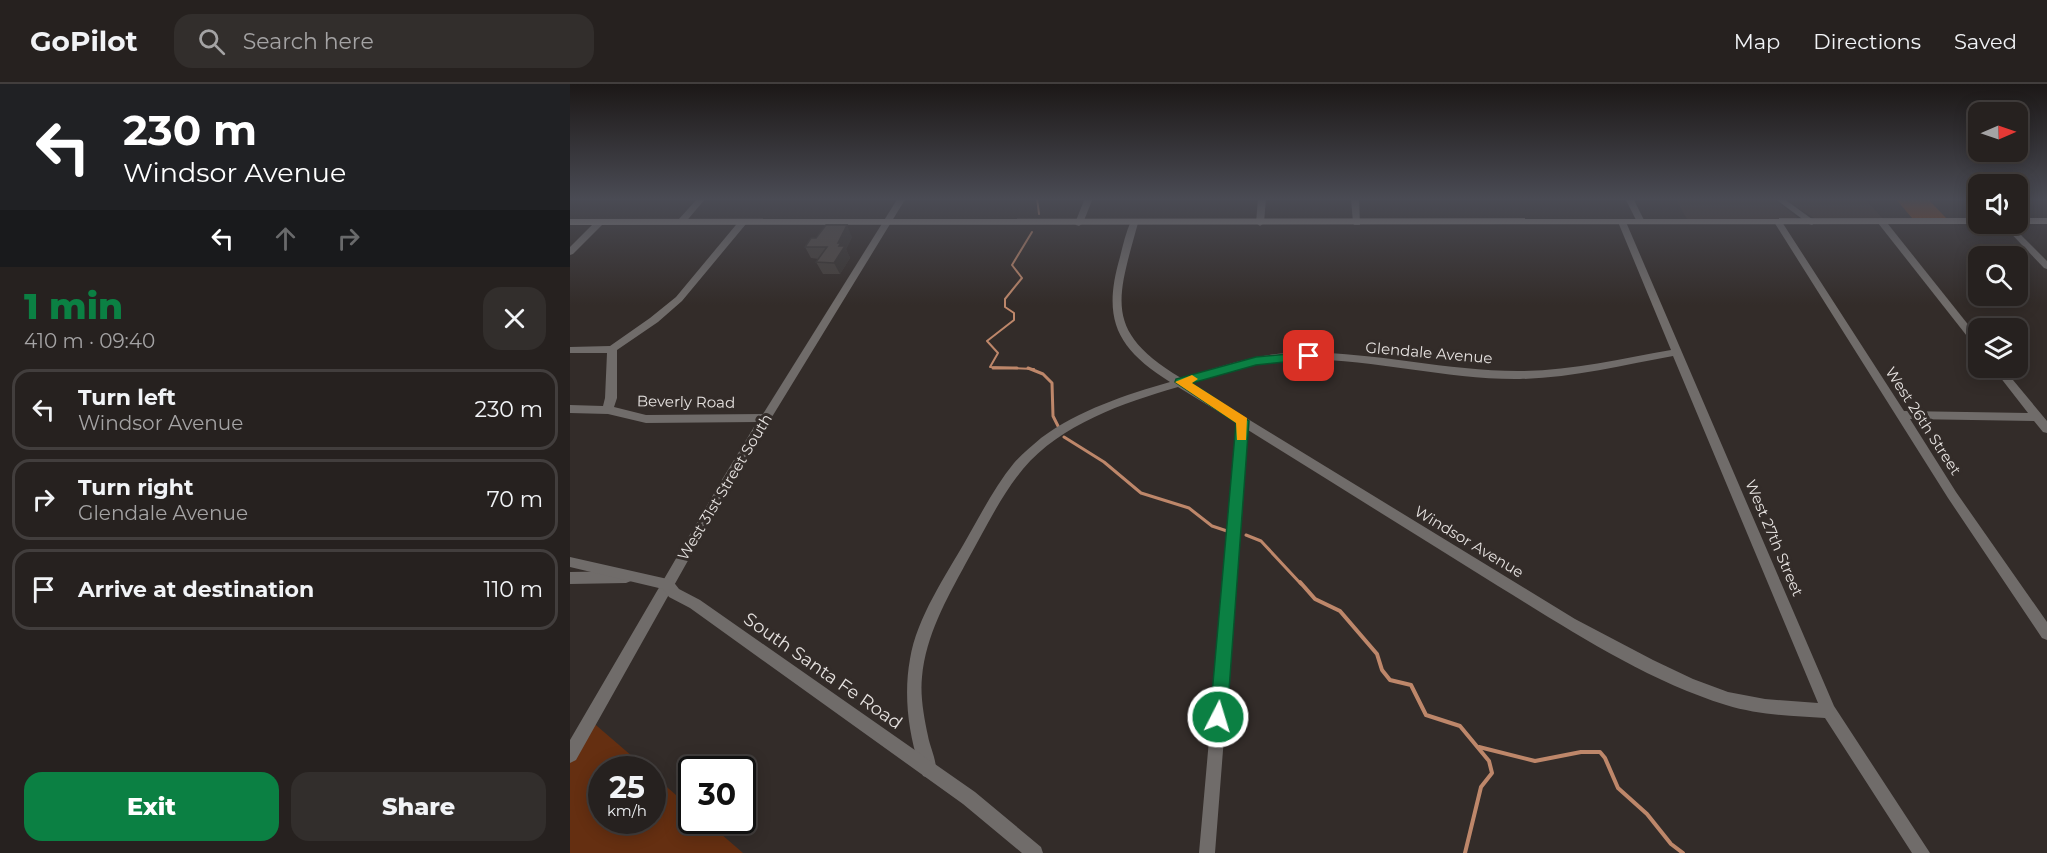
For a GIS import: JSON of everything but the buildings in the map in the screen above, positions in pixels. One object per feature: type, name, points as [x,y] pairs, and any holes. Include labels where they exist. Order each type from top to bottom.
[{"type":"street","points":[[570,252],[588,234]]},
{"type":"street","points":[[570,350],[612,349],[654,320],[678,299],[732,234]]},
{"type":"street","name":"West 31st Street South","points":[[570,755],[766,418],[879,234]]},
{"type":"street","name":"Windsor Avenue","points":[[1131,234],[1116,296],[1116,320],[1138,353],[1156,368],[1570,623],[1697,688],[1729,699],[1778,708],[1829,711]]},
{"type":"street","name":"West 27th Street","points":[[1627,234],[1829,711],[1922,853]]},
{"type":"street","name":"West 26th Street","points":[[1786,234],[1901,415],[2047,634]]},
{"type":"street","points":[[1891,234],[1968,331]]},
{"type":"street","points":[[2016,234],[2047,266]]},
{"type":"street","points":[[608,410],[611,398],[612,349]]},
{"type":"street","name":"Glendale Avenue","points":[[929,770],[916,728],[913,693],[917,650],[927,621],[985,517],[1024,460],[1051,438],[1079,420],[1116,402],[1181,382],[1256,361],[1293,356],[1325,357],[1458,373],[1518,375],[1548,374],[1677,352]]},
{"type":"street","points":[[2006,378],[2047,429]]},
{"type":"street","name":"Beverly Road","points":[[570,410],[608,410],[646,419],[766,418]]},
{"type":"street","points":[[1901,415],[2038,417]]},
{"type":"street","points":[[1207,853],[1243,421]]},
{"type":"street","name":"South Santa Fe Road","points":[[570,562],[626,577],[668,584],[674,593],[695,604],[969,798],[1035,853]]},
{"type":"street","points":[[570,578],[626,577]]},
{"type":"shaded area","points":[[590,720],[632,756],[588,756],[588,834],[666,834],[666,786],[678,797],[678,834],[721,834],[743,853],[570,853],[570,752]]},
{"type":"waterway","points":[[1012,368],[990,367],[998,353],[987,341],[1014,320],[1014,313],[1005,307],[1005,299],[1022,278],[1012,265],[1031,234]]},
{"type":"waterway","points":[[993,368],[1012,368]]},
{"type":"waterway","points":[[1012,368],[1017,368]]},
{"type":"waterway","points":[[1012,368],[1030,369]]},
{"type":"waterway","points":[[1030,369],[1043,374],[1052,383],[1053,416],[1058,426]]},
{"type":"waterway","points":[[1064,437],[1104,462],[1141,493],[1189,508],[1212,526],[1227,531]]},
{"type":"waterway","points":[[1246,535],[1261,541],[1301,584]]},
{"type":"waterway","points":[[1300,582],[1315,599],[1340,611],[1377,654],[1382,670],[1390,680],[1411,685],[1426,715],[1460,726],[1489,761],[1492,773],[1481,787],[1465,853]]},
{"type":"waterway","points":[[1479,747],[1535,761],[1581,752],[1600,752],[1618,788],[1647,814],[1671,844],[1683,853]]},
{"type":"slow traffic","points":[[1192,379],[1181,382],[1243,421],[1241,436]]},
{"type":"route","points":[[1218,717],[1243,421],[1181,382],[1256,361],[1309,356]]}]
